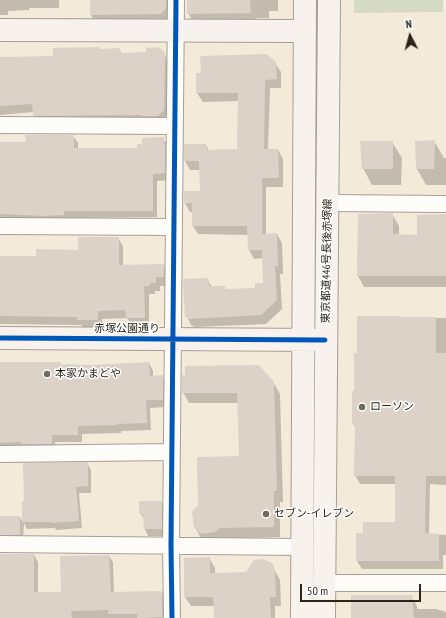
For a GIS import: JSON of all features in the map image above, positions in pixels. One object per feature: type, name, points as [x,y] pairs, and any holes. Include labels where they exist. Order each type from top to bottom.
[{"type":"main road","name":"東京都道446号長後赤塚線","points":[[302,618],[305,0]]},
{"type":"main road","name":"東京都道446号長後赤塚線","points":[[324,618],[325,340],[328,203],[329,0]]},
{"type":"main road","points":[[0,30],[304,31]]},
{"type":"main road","name":"赤塚公園通り","points":[[0,338],[325,340]]},
{"type":"street","points":[[172,618],[171,545],[176,0]]},
{"type":"street","points":[[0,125],[175,126]]},
{"type":"street","points":[[328,203],[446,204]]},
{"type":"street","points":[[0,226],[174,227]]},
{"type":"street","points":[[0,454],[172,452]]},
{"type":"street","points":[[0,544],[302,547]]},
{"type":"street","points":[[324,583],[446,583]]},
{"type":"green space","points":[[354,0],[443,0],[443,12],[354,13]]},
{"type":"building","points":[[90,0],[166,0],[166,8],[161,14],[90,15]]},
{"type":"building","points":[[187,0],[250,0],[251,13],[187,14]]},
{"type":"building","points":[[99,47],[99,49],[120,48],[120,53],[146,52],[146,48],[159,47],[165,53],[164,110],[158,116],[33,116],[32,104],[0,106],[0,57],[53,56],[53,48]]},
{"type":"building","points":[[266,54],[276,62],[277,79],[265,80],[264,149],[278,149],[279,178],[262,178],[262,234],[277,233],[278,266],[275,266],[277,300],[261,315],[189,319],[185,316],[183,279],[208,278],[209,286],[225,286],[225,289],[255,288],[255,283],[263,283],[262,250],[248,250],[247,226],[192,226],[192,203],[184,203],[184,191],[200,191],[199,161],[184,161],[184,144],[206,144],[207,150],[237,149],[238,93],[196,93],[196,73],[201,73],[200,56]]},
{"type":"building","points":[[25,135],[74,135],[74,148],[137,148],[137,144],[142,144],[142,138],[164,137],[165,173],[153,174],[153,211],[64,211],[64,215],[44,216],[0,214],[0,142],[26,142]]},
{"type":"building","points":[[435,140],[434,169],[416,169],[415,141]]},
{"type":"building","points":[[360,141],[393,141],[393,169],[362,169]]},
{"type":"building","points":[[393,213],[393,234],[417,235],[417,215],[446,214],[446,276],[357,276],[358,214]]},
{"type":"building","points":[[78,237],[119,237],[119,265],[164,264],[164,277],[156,277],[156,283],[150,283],[150,286],[144,286],[145,318],[126,318],[125,310],[98,311],[98,320],[77,320],[77,317],[0,316],[0,256],[36,256],[36,249],[78,250]]},
{"type":"building","points":[[357,316],[436,317],[436,353],[446,353],[446,476],[426,476],[425,533],[439,534],[439,561],[356,561],[356,533],[363,533],[363,522],[395,522],[395,476],[354,476],[355,424],[352,424],[352,391],[354,391],[354,353],[357,353]]},
{"type":"building","points":[[0,362],[61,362],[61,364],[92,365],[149,362],[150,376],[163,375],[163,400],[146,400],[147,423],[78,426],[78,435],[52,435],[52,444],[22,444],[20,442],[0,443]]},
{"type":"building","points":[[259,365],[274,382],[277,491],[274,491],[274,527],[220,528],[215,532],[201,534],[194,527],[192,512],[198,505],[197,457],[239,456],[237,393],[182,393],[182,375],[185,375],[185,366]]},
{"type":"building","points":[[88,462],[88,486],[76,487],[79,521],[51,523],[22,522],[22,501],[24,501],[23,463]]},
{"type":"building","points":[[139,501],[162,501],[162,529],[144,529],[143,514],[139,514]]},
{"type":"building","points":[[0,516],[20,516],[20,535],[0,535]]},
{"type":"building","points":[[0,554],[34,554],[34,592],[61,592],[60,556],[109,555],[111,592],[162,591],[162,617],[137,618],[137,614],[108,614],[108,610],[71,611],[72,618],[0,618]]},
{"type":"building","points":[[210,557],[210,573],[246,572],[254,560],[264,559],[273,564],[275,570],[276,597],[270,597],[271,618],[214,618],[213,597],[184,597],[184,558]]},
{"type":"building","points":[[351,595],[412,595],[414,618],[351,618]]},
{"type":"cycle path","points":[[172,618],[171,545],[176,0]]},
{"type":"cycle path","points":[[0,338],[325,340]]},
{"type":"place","name":"本家かまどや","points":[[47,374]]},
{"type":"place","name":"ローソン","points":[[362,407]]},
{"type":"place","name":"セブン-イレブン","points":[[266,514]]}]
